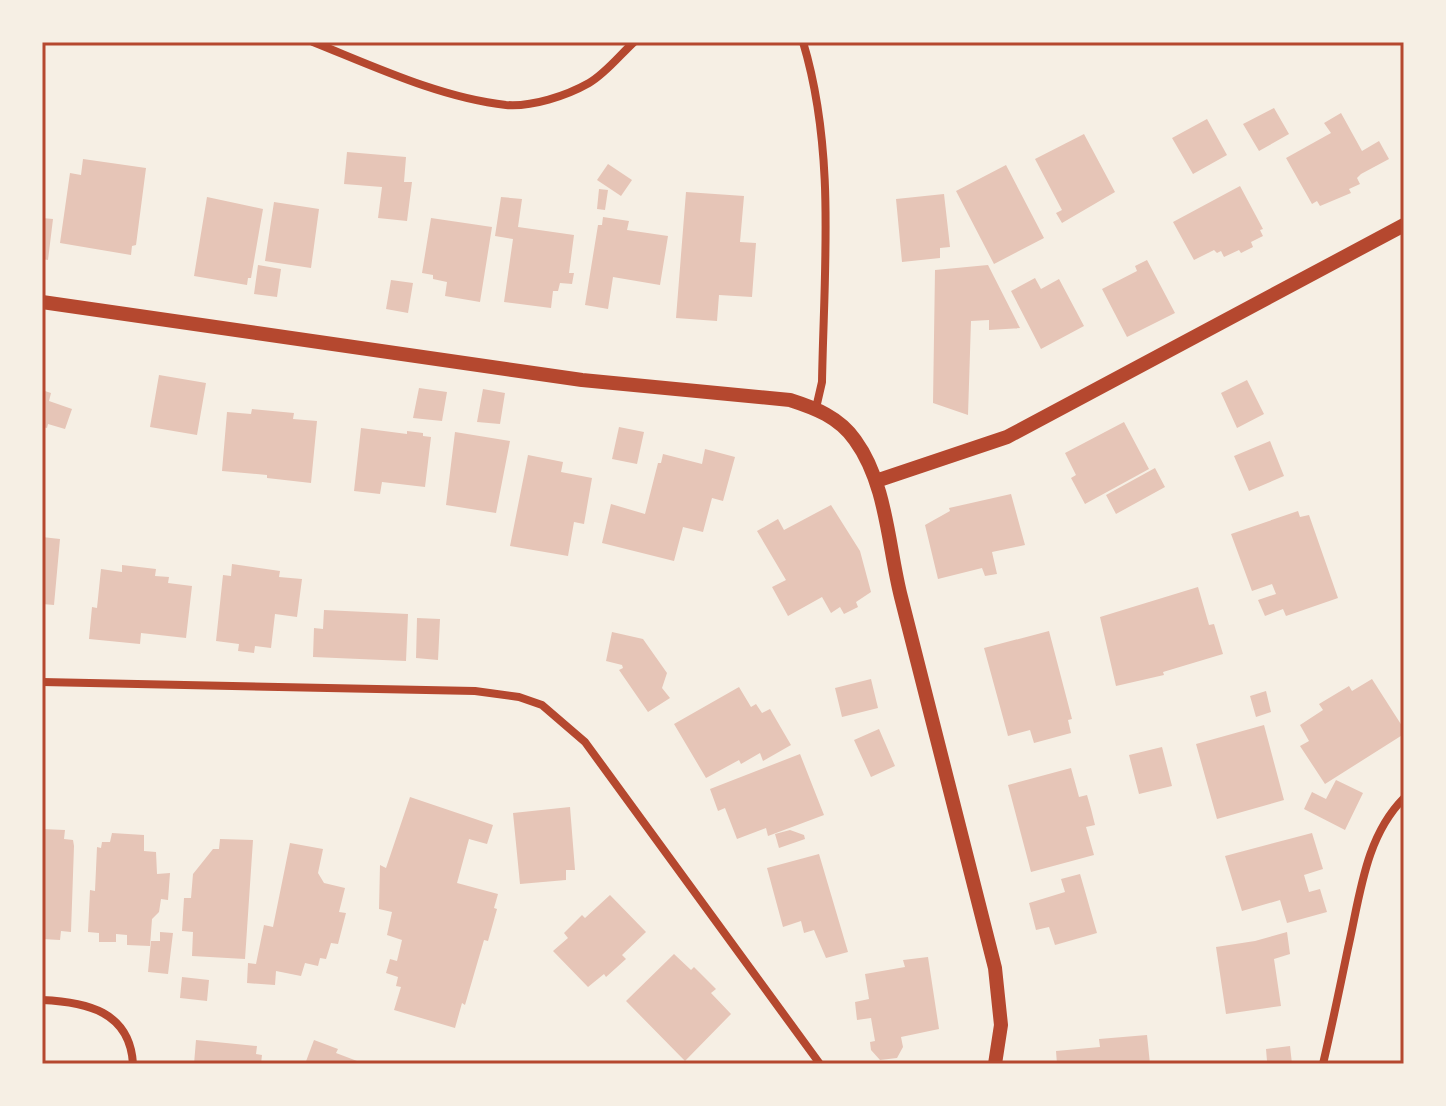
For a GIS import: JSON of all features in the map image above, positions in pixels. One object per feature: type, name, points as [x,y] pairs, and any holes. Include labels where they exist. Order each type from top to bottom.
[{"type":"street","points":[[313,42],[448,92],[507,105],[527,104],[592,82],[634,42]]},
{"type":"street","points":[[803,42],[821,116],[825,157],[822,382],[816,408]]},
{"type":"street","points":[[876,481],[1007,437],[1404,225]]},
{"type":"street","points":[[42,302],[582,380],[790,400],[816,408],[837,420],[855,440],[876,481],[899,589],[995,968],[1001,1025],[995,1064]]},
{"type":"street","points":[[42,682],[475,691],[519,697],[542,705],[585,742],[820,1064]]},
{"type":"street","points":[[1323,1064],[1365,871],[1377,835],[1391,811],[1404,798]]},
{"type":"street","points":[[42,1000],[80,1003],[100,1010],[125,1034],[133,1064]]},
{"type":"building","points":[[1274,108],[1289,134],[1259,151],[1243,124]]},
{"type":"building","points":[[1341,113],[1362,151],[1379,141],[1389,159],[1361,174],[1357,178],[1360,184],[1349,189],[1351,193],[1320,206],[1317,201],[1312,204],[1286,158],[1331,133],[1324,123]]},
{"type":"building","points":[[1207,119],[1227,155],[1193,174],[1172,138]]},
{"type":"building","points":[[1084,134],[1115,192],[1062,223],[1056,213],[1062,210],[1035,159]]},
{"type":"building","points":[[347,152],[406,157],[404,182],[412,182],[407,221],[378,218],[382,187],[344,184]]},
{"type":"building","points":[[83,159],[146,168],[136,245],[132,246],[131,255],[60,243],[70,173],[81,175]]},
{"type":"building","points":[[608,164],[632,180],[621,196],[597,180]]},
{"type":"building","points":[[1006,165],[1044,238],[994,264],[956,191]]},
{"type":"building","points":[[1240,186],[1263,229],[1260,230],[1263,236],[1251,242],[1253,247],[1241,253],[1239,250],[1224,257],[1221,251],[1217,253],[1214,250],[1194,260],[1173,222]]},
{"type":"building","points":[[599,189],[608,190],[605,210],[597,209]]},
{"type":"building","points":[[686,192],[744,196],[740,242],[756,243],[752,297],[719,295],[717,321],[676,318]]},
{"type":"building","points":[[944,194],[950,247],[940,248],[940,258],[902,262],[896,199]]},
{"type":"building","points":[[207,197],[263,209],[251,278],[248,278],[247,285],[194,276]]},
{"type":"building","points":[[501,197],[522,199],[518,227],[574,235],[569,273],[574,273],[572,284],[560,283],[558,291],[553,291],[551,308],[504,302],[513,239],[495,236]]},
{"type":"building","points":[[274,202],[319,209],[311,268],[265,261]]},
{"type":"building","points":[[603,217],[629,221],[627,230],[668,236],[660,285],[613,277],[608,309],[585,305],[598,225],[602,225]]},
{"type":"building","points":[[42,218],[53,219],[48,260],[42,259]]},
{"type":"building","points":[[431,218],[492,227],[480,302],[445,296],[447,282],[422,273]]},
{"type":"building","points":[[1147,260],[1175,313],[1127,337],[1102,289],[1137,271],[1135,266]]},
{"type":"building","points":[[258,265],[281,269],[277,297],[254,294]]},
{"type":"building","points":[[988,265],[1020,328],[989,330],[989,320],[971,321],[968,415],[933,403],[935,270]]},
{"type":"building","points":[[1035,278],[1041,289],[1059,279],[1084,326],[1041,349],[1011,291]]},
{"type":"building","points":[[391,280],[413,283],[408,313],[386,309]]},
{"type":"building","points":[[159,375],[206,383],[197,435],[150,427]]},
{"type":"building","points":[[1247,380],[1264,414],[1237,428],[1221,393]]},
{"type":"building","points":[[419,388],[447,392],[442,421],[413,418]]},
{"type":"building","points":[[483,389],[505,393],[500,424],[477,422]]},
{"type":"building","points":[[42,390],[51,393],[49,401],[72,409],[65,429],[48,424],[47,428],[42,427]]},
{"type":"building","points":[[252,409],[294,413],[293,419],[317,421],[311,483],[222,471],[227,412],[251,414]]},
{"type":"building","points":[[1124,422],[1149,469],[1085,504],[1071,478],[1076,475],[1065,453]]},
{"type":"building","points":[[619,427],[644,432],[637,464],[612,459]]},
{"type":"building","points":[[361,428],[423,433],[423,436],[431,437],[425,487],[382,482],[380,494],[354,491]]},
{"type":"building","points":[[455,432],[510,441],[496,513],[446,505]]},
{"type":"building","points":[[1270,441],[1284,476],[1249,491],[1234,456]]},
{"type":"building","points":[[705,449],[735,457],[723,501],[712,498],[703,532],[683,527],[674,561],[602,543],[611,504],[645,514],[663,454],[702,464]]},
{"type":"building","points":[[528,455],[563,462],[561,472],[592,478],[584,524],[574,522],[568,556],[510,546]]},
{"type":"building","points":[[1155,468],[1165,487],[1116,514],[1106,495]]},
{"type":"building","points":[[1011,494],[1025,545],[992,552],[997,574],[985,576],[982,568],[938,579],[925,525],[950,511],[949,508]]},
{"type":"building","points":[[831,505],[860,551],[871,592],[856,602],[858,607],[844,614],[840,607],[831,613],[822,597],[788,616],[772,587],[786,580],[757,531],[778,519],[784,530]]},
{"type":"building","points":[[1298,511],[1300,517],[1309,515],[1338,598],[1286,616],[1283,609],[1265,616],[1258,600],[1276,594],[1272,584],[1252,591],[1231,534]]},
{"type":"building","points":[[42,537],[60,539],[54,605],[42,604]]},
{"type":"building","points":[[232,564],[280,571],[279,577],[302,579],[297,617],[275,614],[271,648],[255,646],[254,653],[238,651],[239,644],[216,641],[223,575],[231,576]]},
{"type":"building","points":[[122,565],[156,569],[155,576],[169,577],[168,583],[192,586],[186,638],[141,633],[140,644],[89,639],[92,607],[97,608],[101,569],[122,572]]},
{"type":"building","points":[[1198,587],[1209,625],[1214,624],[1223,654],[1163,672],[1164,675],[1116,686],[1100,617]]},
{"type":"building","points":[[324,610],[408,614],[406,661],[313,657],[314,628],[323,629]]},
{"type":"building","points":[[417,618],[440,619],[438,660],[416,658]]},
{"type":"building","points":[[1049,631],[1072,719],[1068,720],[1071,733],[1034,743],[1030,730],[1008,736],[984,648]]},
{"type":"building","points":[[612,632],[643,639],[667,673],[662,688],[670,698],[648,712],[619,670],[623,668],[622,665],[606,661]]},
{"type":"building","points":[[871,679],[878,708],[842,717],[835,688]]},
{"type":"building","points":[[1372,679],[1404,729],[1404,734],[1325,784],[1300,746],[1309,741],[1300,725],[1323,710],[1319,704],[1349,686],[1352,691]]},
{"type":"building","points":[[739,687],[751,707],[756,704],[762,713],[770,709],[791,745],[763,761],[760,753],[741,764],[739,760],[706,778],[674,724]]},
{"type":"building","points":[[1266,691],[1271,712],[1256,717],[1250,696]]},
{"type":"building","points":[[1264,725],[1284,800],[1217,819],[1196,744]]},
{"type":"building","points":[[879,729],[895,766],[871,777],[854,740]]},
{"type":"building","points":[[1162,747],[1172,786],[1139,794],[1129,755]]},
{"type":"building","points":[[800,754],[824,815],[768,836],[766,828],[737,839],[725,808],[718,811],[710,789]]},
{"type":"building","points":[[1071,768],[1079,797],[1087,795],[1091,809],[1095,825],[1086,827],[1094,855],[1031,872],[1008,785]]},
{"type":"building","points":[[1336,780],[1363,793],[1345,830],[1304,809],[1312,792],[1326,799]]},
{"type":"building","points":[[410,797],[493,825],[487,844],[469,839],[457,883],[498,894],[488,941],[484,940],[455,1028],[394,1010],[401,987],[396,986],[398,977],[386,973],[390,959],[397,961],[402,940],[387,935],[392,912],[379,909],[380,865],[386,868]]},
{"type":"building","points":[[570,807],[575,870],[566,870],[566,880],[520,884],[513,813]]},
{"type":"building","points":[[42,829],[65,830],[64,839],[73,840],[74,846],[71,932],[61,931],[60,940],[42,939]]},
{"type":"building","points":[[790,830],[804,835],[805,839],[779,848],[775,834]]},
{"type":"building","points":[[112,833],[144,835],[144,851],[156,852],[157,874],[170,873],[168,900],[161,899],[159,912],[152,919],[150,946],[127,945],[127,935],[116,934],[116,942],[99,942],[99,933],[88,932],[90,890],[95,891],[97,847],[101,848],[102,842],[110,842]]},
{"type":"building","points":[[1312,833],[1323,869],[1304,875],[1309,892],[1320,889],[1327,912],[1287,923],[1280,900],[1242,911],[1225,856]]},
{"type":"building","points":[[220,839],[253,840],[245,959],[192,956],[193,932],[182,931],[184,898],[191,898],[193,874],[213,849],[219,849]]},
{"type":"building","points":[[290,843],[323,849],[318,873],[324,883],[345,888],[339,912],[346,913],[338,944],[331,943],[326,959],[320,958],[318,966],[305,963],[301,976],[276,971],[275,985],[247,983],[248,963],[256,964],[264,925],[273,927]]},
{"type":"building","points":[[819,854],[848,952],[826,958],[814,930],[804,933],[801,921],[783,927],[767,868]]},
{"type":"building","points":[[1080,874],[1097,933],[1055,945],[1049,927],[1036,930],[1029,903],[1065,892],[1061,879]]},
{"type":"building","points":[[610,895],[646,932],[622,955],[626,959],[606,977],[604,974],[588,987],[553,951],[568,938],[564,933],[582,915],[585,918]]},
{"type":"building","points":[[160,932],[173,933],[168,974],[148,972],[151,941],[160,941]]},
{"type":"building","points":[[1287,932],[1290,954],[1274,959],[1281,1006],[1226,1014],[1216,947]]},
{"type":"building","points":[[674,954],[691,970],[694,967],[716,989],[711,993],[731,1014],[685,1061],[626,1001]]},
{"type":"building","points":[[928,957],[939,1029],[901,1037],[903,1047],[897,1058],[880,1060],[871,1050],[870,1042],[875,1041],[871,1018],[857,1020],[855,1002],[869,999],[865,974],[905,967],[903,960]]},
{"type":"building","points":[[182,977],[209,980],[207,1001],[180,998]]},
{"type":"building","points":[[1147,1035],[1150,1064],[1057,1064],[1056,1051],[1100,1047],[1099,1039]]},
{"type":"building","points":[[196,1040],[257,1046],[256,1054],[262,1055],[261,1064],[194,1064]]},
{"type":"building","points":[[314,1040],[338,1049],[336,1053],[365,1064],[305,1064]]},
{"type":"building","points":[[1290,1046],[1292,1064],[1253,1062],[1267,1061],[1266,1049]]}]
